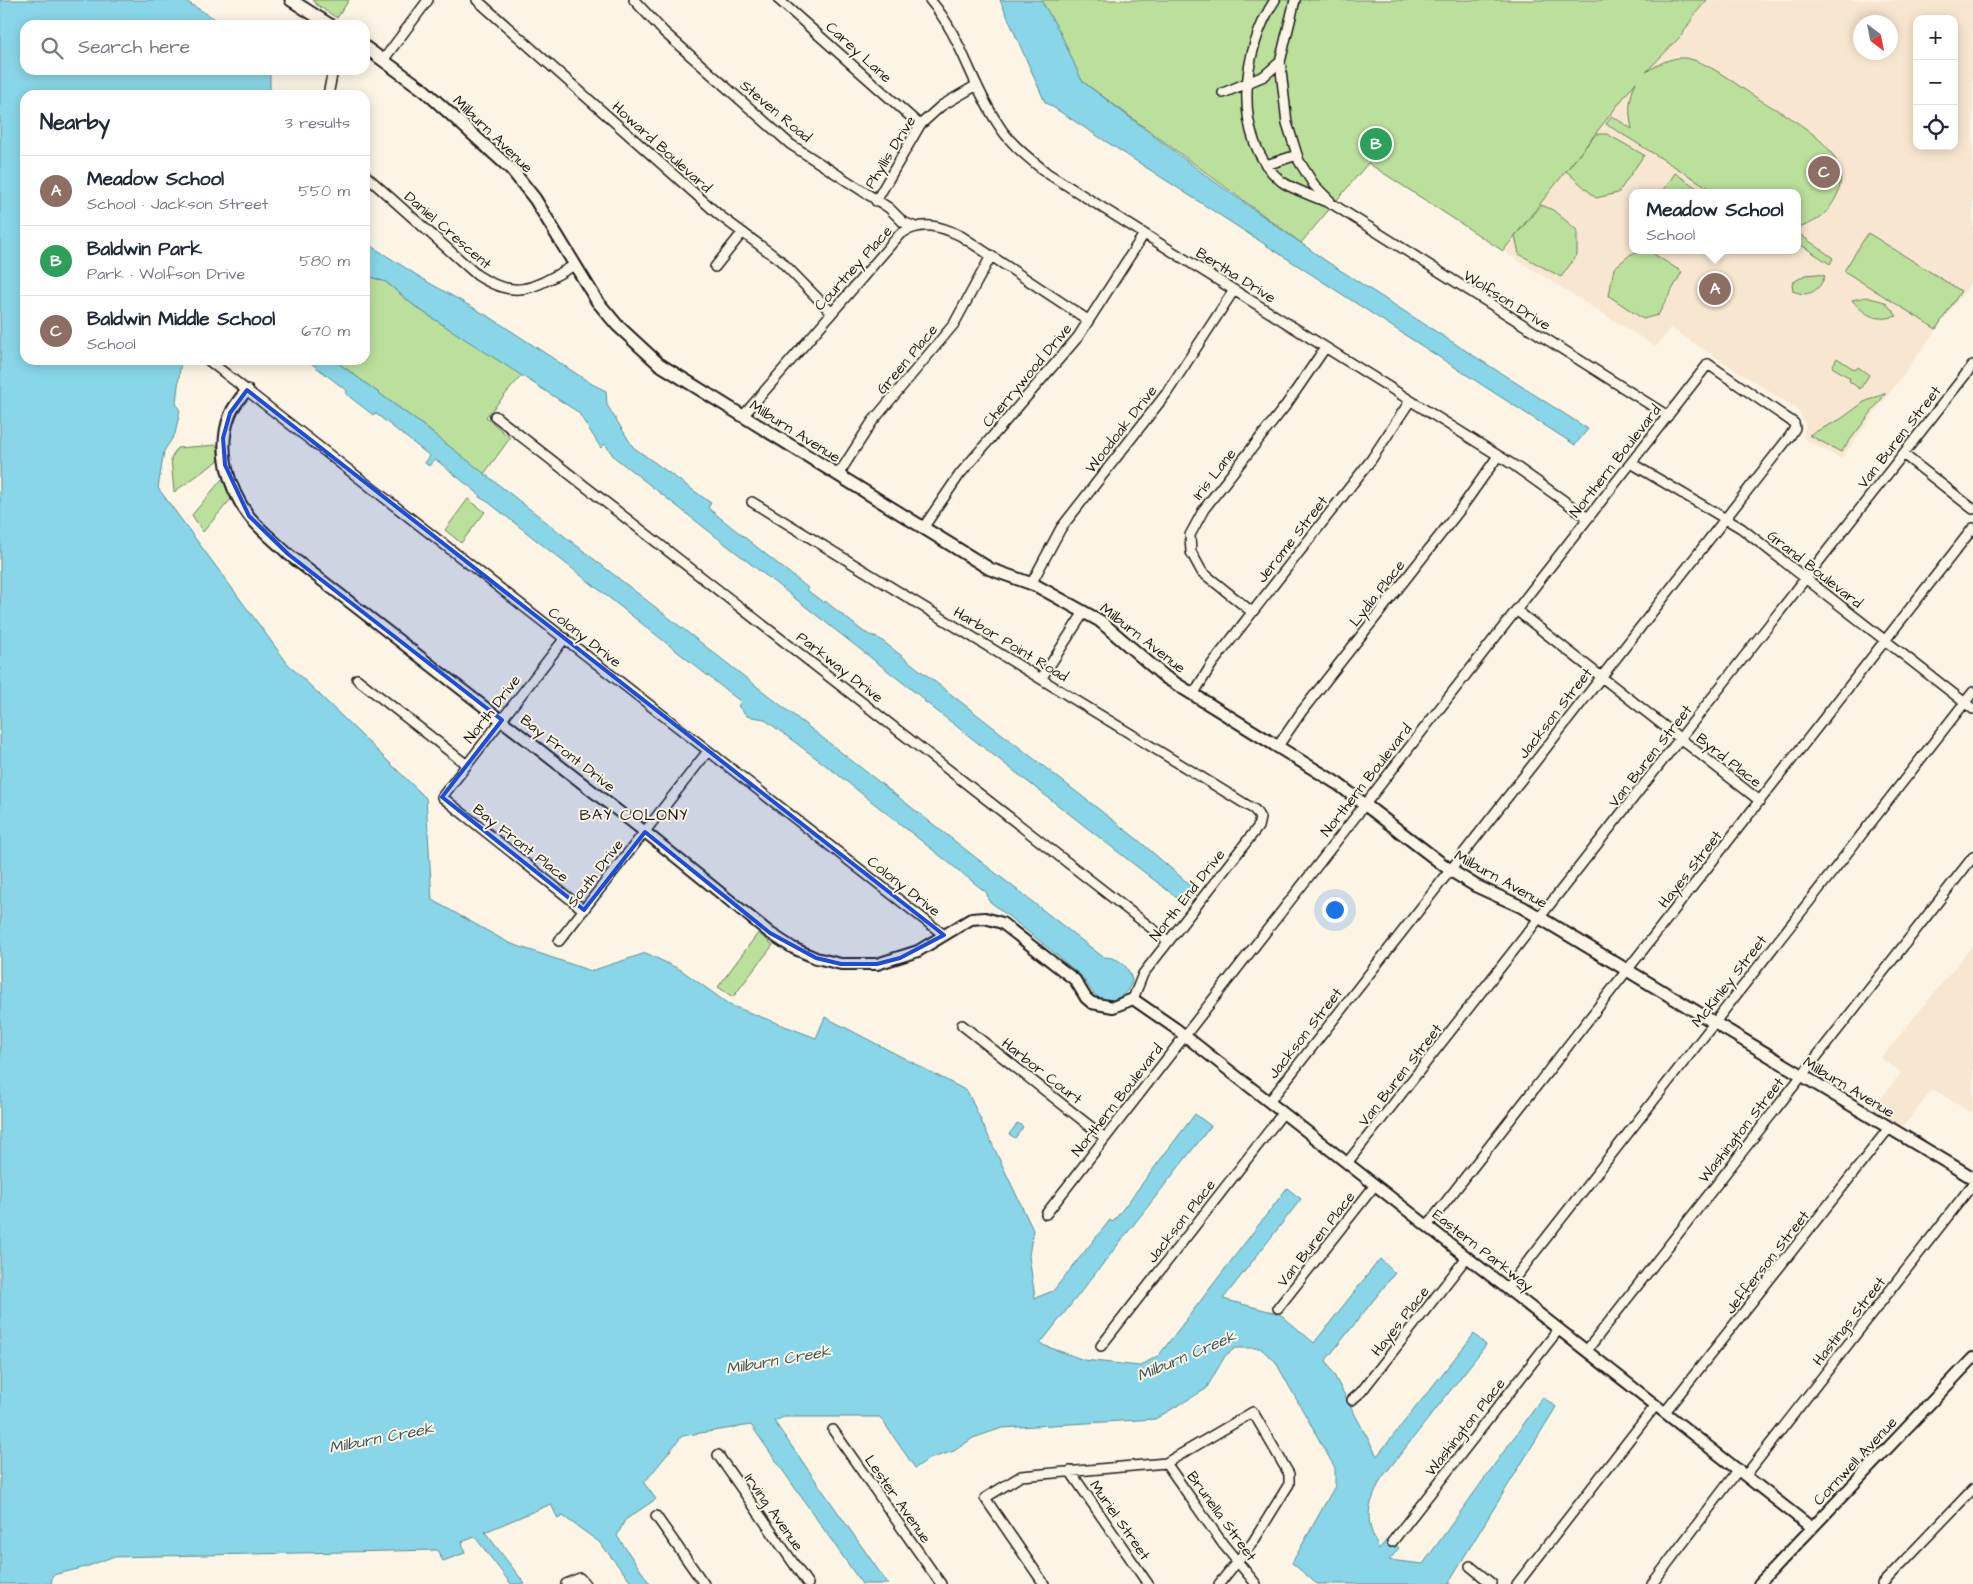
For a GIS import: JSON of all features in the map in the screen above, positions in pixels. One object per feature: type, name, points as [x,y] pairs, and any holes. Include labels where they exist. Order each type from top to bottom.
[{"type":"main road","points":[[295,1],[323,20]]},
{"type":"main road","name":"Milburn Avenue","points":[[370,50],[425,90],[512,170],[535,200],[598,300],[640,348],[695,388],[990,569],[1032,584],[1062,598],[1116,633],[1166,677],[1338,784],[1450,870],[1476,886],[1540,918],[1973,1178]]},
{"type":"street","points":[[384,59],[428,0]]},
{"type":"street","name":"Howard Boulevard","points":[[477,0],[671,174],[742,233],[781,261],[831,312]]},
{"type":"street","name":"Steven Road","points":[[634,0],[664,32],[790,144],[889,208],[903,222],[913,226]]},
{"type":"street","name":"Carey Lane","points":[[779,0],[920,125]]},
{"type":"street","name":"Bertha Drive","points":[[930,0],[953,31],[998,126],[1020,151],[1047,173],[1498,456],[1558,495],[1588,518]]},
{"type":"street","name":"Wolfson Drive","points":[[1275,0],[1254,39],[1246,85],[1249,119],[1253,136],[1266,165],[1282,182],[1334,205],[1668,416]]},
{"type":"street","name":"Wolfson Drive","points":[[1295,0],[1280,62],[1286,123],[1297,155],[1314,185],[1334,205]]},
{"type":"street","points":[[1223,93],[1264,76],[1280,62]]},
{"type":"street","points":[[329,90],[332,75]]},
{"type":"street","name":"Phyllis Drive","points":[[876,201],[920,125],[941,106],[977,85]]},
{"type":"street","points":[[1266,165],[1297,155]]},
{"type":"street","name":"Daniel Crescent","points":[[370,179],[477,275],[492,285],[511,290],[528,288],[575,265]]},
{"type":"street","name":"Courtney Place","points":[[743,416],[900,234],[913,226],[947,229],[1088,320]]},
{"type":"street","points":[[715,267],[742,233]]},
{"type":"street","name":"Cherrywood Drive","points":[[923,528],[960,474],[1068,350],[1144,234]]},
{"type":"street","name":"Green Place","points":[[838,476],[872,422],[954,324],[991,256]]},
{"type":"street","name":"Woodoak Drive","points":[[1032,584],[1061,528],[1166,394],[1234,290]]},
{"type":"street","name":"Iris Lane","points":[[1252,612],[1202,572],[1191,552],[1190,535],[1204,509],[1286,405],[1325,348]]},
{"type":"street","name":"Northern Boulevard","points":[[1046,1214],[1708,364]]},
{"type":"street","name":"Jackson Street","points":[[1269,1102],[1790,436],[1794,423],[1708,364]]},
{"type":"street","name":"Colony Drive","points":[[214,365],[944,935]]},
{"type":"street","name":"Van Buren Street","points":[[1348,1164],[1973,365]]},
{"type":"street","name":"Bay Front Drive","points":[[247,390],[230,413],[223,438],[226,465],[234,491],[249,516],[288,554],[645,832],[770,932],[793,948],[816,958],[841,964],[877,964],[918,951],[971,920],[993,919],[1002,923],[1075,980],[1086,998],[1092,1003],[1113,1007],[1133,999]]},
{"type":"street","name":"Jerome Street","points":[[1194,693],[1212,664],[1371,460],[1410,401]]},
{"type":"street","name":"Parkway Drive","points":[[495,416],[1168,941]]},
{"type":"street","points":[[1903,454],[1973,509]]},
{"type":"street","name":"Lydia Place","points":[[1278,746],[1302,711],[1459,511],[1498,456]]},
{"type":"street","name":"Grand Boulevard","points":[[1631,463],[1741,528],[1973,709]]},
{"type":"street","name":"Harbor Point Road","points":[[752,502],[1256,810]]},
{"type":"street","name":"Hayes Street","points":[[1427,1226],[1973,528]]},
{"type":"street","name":"Byrd Place","points":[[1516,610],[1760,801]]},
{"type":"street","points":[[1041,679],[1084,612]]},
{"type":"street","name":"North Drive","points":[[442,797],[565,638]]},
{"type":"street","points":[[358,678],[467,765]]},
{"type":"street","name":"McKinley Street","points":[[1507,1288],[1973,692]]},
{"type":"street","name":"South Drive","points":[[559,941],[708,751]]},
{"type":"street","name":"Bay Front Place","points":[[442,797],[584,910]]},
{"type":"street","name":"North End Drive","points":[[1133,999],[1143,974],[1258,827],[1260,818],[1256,810]]},
{"type":"street","name":"Washington Street","points":[[1587,1350],[1973,858]]},
{"type":"street","name":"Eastern Parkway","points":[[1133,999],[1269,1102],[1812,1528]]},
{"type":"street","name":"Harbor Court","points":[[962,1025],[1105,1138]]},
{"type":"street","name":"Jackson Place","points":[[1101,1346],[1283,1113]]},
{"type":"street","name":"Jefferson Street","points":[[1665,1412],[1889,1128]]},
{"type":"street","name":"Hastings Street","points":[[1652,1584],[1973,1184]]},
{"type":"street","name":"Van Buren Place","points":[[1278,1308],[1375,1185]]},
{"type":"street","name":"Hayes Place","points":[[1352,1400],[1361,1392],[1467,1257]]},
{"type":"street","name":"Washington Place","points":[[1392,1542],[1559,1329]]},
{"type":"street","name":"Cornwell Avenue","points":[[1759,1584],[1973,1358]]},
{"type":"street","points":[[1517,1584],[1656,1405]]},
{"type":"street","points":[[1044,1584],[985,1498],[1021,1476],[1166,1463],[1253,1412],[1289,1474],[1289,1484],[1253,1542],[1219,1584]]},
{"type":"street","name":"Lester Avenue","points":[[833,1430],[941,1584]]},
{"type":"street","name":"Irving Avenue","points":[[718,1455],[808,1584]]},
{"type":"street","name":"Brunella Street","points":[[1166,1463],[1237,1562],[1256,1584]]},
{"type":"street","name":"Muriel Street","points":[[1070,1472],[1148,1584]]},
{"type":"street","points":[[1882,1584],[1973,1489]]},
{"type":"street","points":[[656,1516],[704,1584]]},
{"type":"street","points":[[1470,1566],[1492,1584]]},
{"type":"street","points":[[566,1584],[580,1578],[585,1584]]},
{"type":"highlighted area","points":[[247,390],[944,935],[900,958],[877,964],[841,964],[816,958],[770,933],[645,832],[584,910],[442,797],[502,720],[288,554],[249,516],[225,465],[223,438],[230,413]]},
{"type":"shaded area","points":[[1707,0],[1973,0],[1973,280],[1841,459],[1803,438],[1805,423],[1798,410],[1670,328],[1656,347],[1503,251],[1603,122],[1655,60],[1682,35],[1695,14]]},
{"type":"shaded area","points":[[1973,945],[1973,1110],[1971,1113],[1933,1089],[1903,1127],[1872,1109],[1901,1073],[1881,1058]]},
{"type":"green space","points":[[313,0],[349,0],[337,18],[317,5]]},
{"type":"green space","points":[[1041,0],[1707,0],[1695,14],[1682,35],[1646,72],[1664,62],[1684,58],[1692,59],[1720,73],[1800,124],[1815,136],[1828,149],[1837,163],[1840,178],[1837,195],[1830,207],[1811,223],[1801,227],[1801,189],[1711,189],[1606,124],[1612,116],[1632,129],[1630,104],[1636,82],[1503,251],[1368,163],[1301,243],[1082,81]]},
{"type":"green space","points":[[1596,134],[1607,134],[1644,155],[1618,193],[1596,198],[1566,171]]},
{"type":"green space","points":[[1675,173],[1698,189],[1665,189]]},
{"type":"green space","points":[[1541,205],[1553,210],[1577,230],[1577,255],[1561,277],[1519,254],[1515,236]]},
{"type":"green space","points":[[1868,233],[1961,291],[1936,329],[1844,271]]},
{"type":"green space","points":[[1801,235],[1833,258],[1830,264],[1801,245]]},
{"type":"green space","points":[[1631,254],[1654,254],[1682,272],[1658,315],[1643,319],[1609,296],[1614,268]]},
{"type":"green space","points":[[1817,274],[1825,276],[1820,286],[1813,292],[1804,294],[1793,291],[1792,283],[1805,275]]},
{"type":"green space","points":[[370,277],[386,282],[417,308],[522,375],[486,417],[510,438],[484,474],[421,424],[341,365],[370,365]]},
{"type":"green space","points":[[1866,297],[1885,302],[1897,316],[1877,318],[1867,314],[1852,300]]},
{"type":"green space","points":[[1837,358],[1855,370],[1858,367],[1869,375],[1860,389],[1849,381],[1850,378],[1832,367]]},
{"type":"green space","points":[[1886,393],[1841,452],[1809,435],[1841,419],[1864,402]]},
{"type":"green space","points":[[217,445],[219,460],[174,492],[171,459],[177,448]]},
{"type":"green space","points":[[223,478],[231,499],[203,532],[192,515]]},
{"type":"green space","points":[[468,499],[485,512],[461,543],[445,530]]},
{"type":"green space","points":[[758,933],[773,945],[733,997],[718,987]]},
{"type":"water","name":"Milburn Creek","points":[[0,0],[184,0],[217,20],[20,20],[20,75],[270,75],[270,90],[20,90],[20,365],[180,365],[176,403],[180,411],[175,434],[164,451],[158,488],[288,664],[426,798],[432,900],[509,943],[591,971],[646,953],[681,970],[730,1005],[816,1038],[825,1017],[967,1091],[1033,1230],[1029,1256],[1035,1298],[1053,1291],[1110,1220],[1113,1222],[1195,1114],[1211,1126],[1040,1344],[1084,1360],[1140,1366],[1159,1355],[1287,1188],[1301,1199],[1223,1299],[1280,1314],[1314,1343],[1380,1259],[1395,1273],[1326,1360],[1377,1456],[1474,1334],[1486,1345],[1381,1479],[1376,1489],[1370,1506],[1369,1521],[1379,1549],[1388,1538],[1399,1548],[1389,1560],[1423,1564],[1543,1397],[1556,1407],[1450,1580],[1450,1584],[1317,1584],[1292,1563],[1335,1486],[1335,1468],[1275,1361],[1260,1348],[1235,1348],[1225,1356],[1206,1389],[1155,1419],[1002,1428],[973,1438],[954,1451],[929,1459],[915,1468],[880,1417],[784,1417],[774,1421],[888,1584],[862,1584],[751,1425],[682,1436],[644,1483],[656,1499],[625,1520],[617,1536],[650,1584],[633,1584],[599,1542],[563,1516],[558,1519],[551,1504],[485,1532],[525,1584],[511,1584],[475,1537],[462,1542],[465,1553],[443,1561],[437,1550],[112,1557],[86,1567],[53,1575],[51,1584],[0,1584]]},
{"type":"water","points":[[1000,0],[1041,0],[1060,32],[1082,81],[1208,177],[1329,263],[1588,429],[1575,445],[1045,102]]},
{"type":"water","points":[[370,245],[426,281],[493,319],[592,384],[606,391],[607,405],[633,447],[711,503],[708,508],[808,588],[807,590],[824,603],[825,601],[864,632],[880,639],[1137,839],[1196,890],[1185,904],[614,457],[605,444],[601,448],[578,412],[417,308],[386,282],[370,277]]},
{"type":"water","points":[[313,365],[341,365],[421,424],[1103,957],[1114,958],[1122,963],[1128,970],[1132,980],[1128,990],[1120,997],[1110,1000],[1096,996],[1080,975],[988,900],[987,893],[832,770],[764,719],[747,716],[738,706],[741,702],[488,502],[479,497],[480,495],[435,459],[429,466],[425,463],[430,456],[375,413],[373,415],[346,394],[347,391]]},
{"type":"water","points":[[1018,1123],[1023,1127],[1015,1138],[1009,1134]]},
{"type":"place","name":"Baldwin Park","points":[[1376,144]]},
{"type":"place","name":"Baldwin Middle School","points":[[1824,172]]},
{"type":"place","name":"Meadow School","points":[[1715,289]]},
{"type":"district","name":"BAY COLONY","points":[[634,814]]}]
